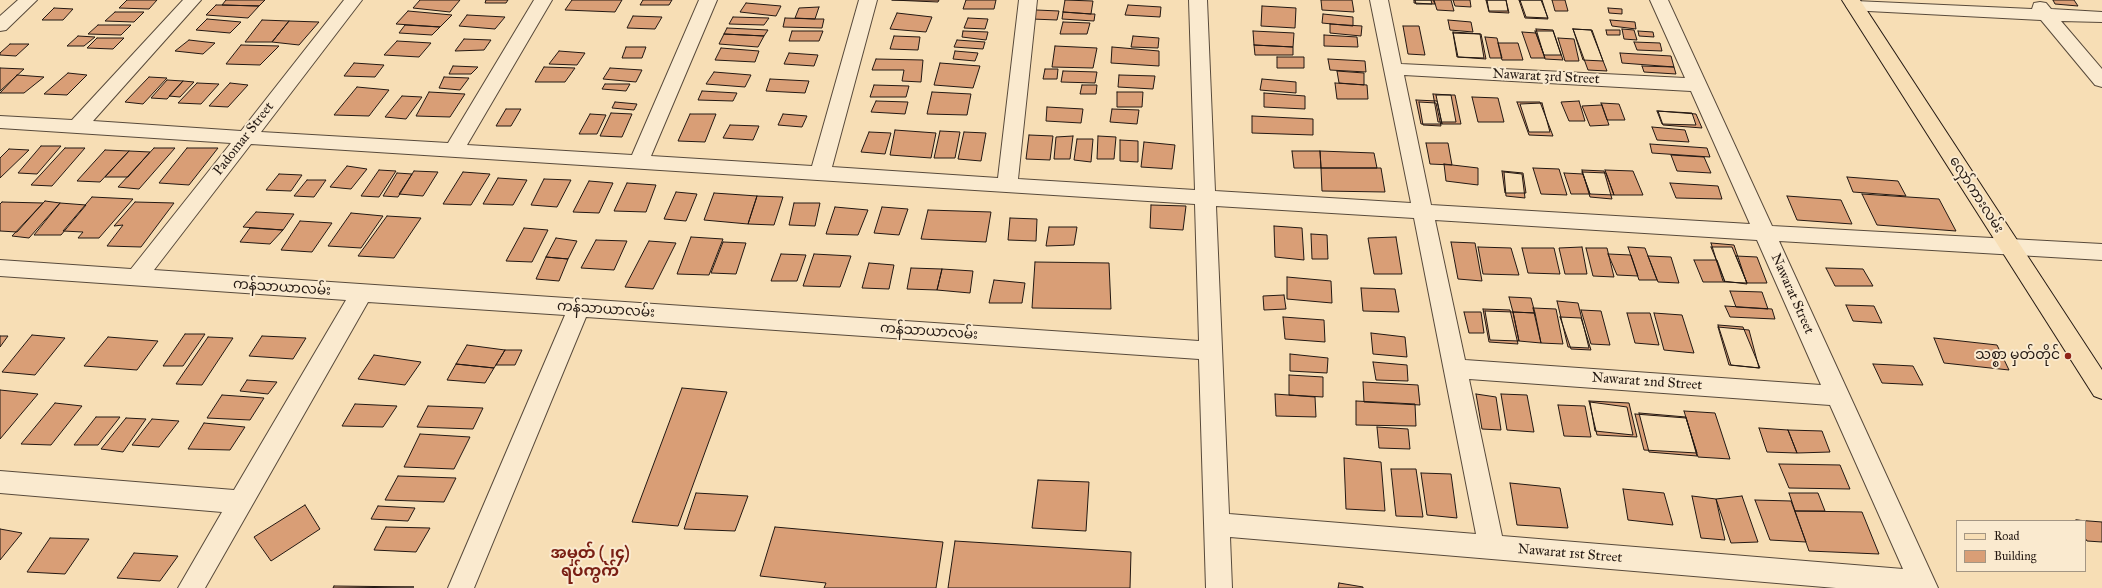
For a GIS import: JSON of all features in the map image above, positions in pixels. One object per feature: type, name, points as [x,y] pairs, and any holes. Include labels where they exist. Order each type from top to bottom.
[{"type":"main road","name":"လှော်ကားလမ်း","points":[[1853,3],[2102,389]]},
{"type":"street","points":[[0,26],[28,0]]},
{"type":"street","points":[[77,127],[192,0]]},
{"type":"street","name":"Padomar Street","points":[[136,278],[353,0]]},
{"type":"street","points":[[453,151],[543,0]]},
{"type":"street","points":[[638,162],[708,0]]},
{"type":"street","points":[[820,174],[868,0]]},
{"type":"street","points":[[1007,185],[1028,0]]},
{"type":"street","points":[[1198,0],[1219,588]]},
{"type":"street","points":[[1379,0],[1492,548]]},
{"type":"street","name":"Nawarat Street","points":[[1659,0],[1924,586]]},
{"type":"street","points":[[2034,0],[2102,81]]},
{"type":"street","points":[[1853,3],[2102,17]]},
{"type":"street","name":"Nawarat 3rd Street","points":[[1394,69],[1698,86]]},
{"type":"street","points":[[0,122],[1423,212],[2010,248],[2102,252]]},
{"type":"street","name":"ကန်သာယာလမ်း","points":[[0,268],[1211,351]]},
{"type":"street","points":[[192,588],[362,293]]},
{"type":"street","points":[[462,588],[579,308]]},
{"type":"street","name":"Nawarat 2nd Street","points":[[1455,369],[1838,396]]},
{"type":"street","points":[[0,482],[241,502]]},
{"type":"street","name":"Nawarat 1st Street","points":[[1217,524],[1924,586]]},
{"type":"building","points":[[127,0],[157,0],[149,9],[119,8]]},
{"type":"building","points":[[226,0],[265,0],[259,6],[222,5]]},
{"type":"building","points":[[420,0],[460,0],[450,12],[413,8]]},
{"type":"building","points":[[486,0],[508,0],[506,3],[485,3]]},
{"type":"building","points":[[572,0],[622,0],[615,12],[565,10]]},
{"type":"building","points":[[643,0],[672,0],[669,5],[640,5]]},
{"type":"building","points":[[892,0],[939,0],[938,2]]},
{"type":"building","points":[[966,0],[996,0],[994,9],[963,9]]},
{"type":"building","points":[[1065,0],[1093,1],[1091,14],[1063,12]]},
{"type":"building","points":[[1321,0],[1352,0],[1354,12],[1322,10]]},
{"type":"building","points":[[1414,0],[1431,0],[1432,4],[1414,3]]},
{"type":"building","points":[[1415,0],[1433,0],[1435,4],[1416,4]]},
{"type":"building","points":[[1434,0],[1451,0],[1454,11],[1437,10]]},
{"type":"building","points":[[1453,0],[1470,0],[1471,7],[1455,6]]},
{"type":"building","points":[[1486,0],[1506,0],[1509,13],[1489,12]]},
{"type":"building","points":[[1487,0],[1506,0],[1508,11],[1489,11]]},
{"type":"building","points":[[1519,0],[1542,0],[1548,19],[1525,18]]},
{"type":"building","points":[[1520,0],[1541,0],[1548,18],[1526,17]]},
{"type":"building","points":[[1552,0],[1565,0],[1568,11],[1555,11]]},
{"type":"building","points":[[2053,0],[2074,0],[2078,6],[2055,4]]},
{"type":"building","points":[[746,3],[781,6],[776,16],[740,12]]},
{"type":"building","points":[[216,5],[259,6],[248,18],[206,15]]},
{"type":"building","points":[[1128,5],[1161,7],[1160,17],[1125,15]]},
{"type":"building","points":[[1262,6],[1296,8],[1295,28],[1261,26]]},
{"type":"building","points":[[819,7],[815,19],[795,18],[799,8]]},
{"type":"building","points":[[54,8],[73,9],[63,20],[42,20]]},
{"type":"building","points":[[1608,8],[1622,9],[1622,14],[1609,13]]},
{"type":"building","points":[[1036,10],[1059,11],[1057,20],[1032,19]]},
{"type":"building","points":[[408,11],[452,15],[440,27],[396,24]]},
{"type":"building","points":[[115,12],[144,12],[134,22],[105,21]]},
{"type":"building","points":[[1063,12],[1095,14],[1094,21],[1062,19]]},
{"type":"building","points":[[897,13],[932,17],[926,32],[890,29]]},
{"type":"building","points":[[1323,14],[1353,17],[1353,26],[1322,23]]},
{"type":"building","points":[[467,15],[505,17],[495,29],[459,26]]},
{"type":"building","points":[[633,16],[662,17],[655,29],[627,28]]},
{"type":"building","points":[[733,17],[769,18],[764,25],[729,24]]},
{"type":"building","points":[[785,18],[824,19],[822,28],[783,27]]},
{"type":"building","points":[[968,18],[988,19],[985,29],[964,28]]},
{"type":"building","points":[[207,19],[241,22],[230,33],[196,30]]},
{"type":"building","points":[[262,20],[289,21],[272,42],[245,42]]},
{"type":"building","points":[[1448,20],[1471,22],[1473,32],[1450,30]]},
{"type":"building","points":[[1610,20],[1635,22],[1636,29],[1612,26]]},
{"type":"building","points":[[289,21],[319,22],[299,45],[272,42]]},
{"type":"building","points":[[1063,22],[1090,23],[1087,34],[1060,34]]},
{"type":"building","points":[[1330,24],[1362,26],[1361,36],[1330,33]]},
{"type":"building","points":[[98,25],[131,25],[121,35],[88,34]]},
{"type":"building","points":[[405,25],[440,27],[432,35],[399,33]]},
{"type":"building","points":[[1403,26],[1419,26],[1425,55],[1408,54]]},
{"type":"building","points":[[727,28],[768,30],[764,36],[724,34]]},
{"type":"building","points":[[1536,29],[1553,30],[1563,60],[1545,59]]},
{"type":"building","points":[[1573,29],[1592,30],[1603,61],[1583,60]]},
{"type":"building","points":[[1573,29],[1591,30],[1607,71],[1588,70]]},
{"type":"building","points":[[1622,29],[1634,30],[1637,40],[1624,39]]},
{"type":"building","points":[[1606,30],[1620,30],[1620,35],[1607,35]]},
{"type":"building","points":[[792,31],[823,31],[819,41],[789,41]]},
{"type":"building","points":[[963,31],[988,32],[986,40],[962,37]]},
{"type":"building","points":[[1253,31],[1294,33],[1293,47],[1254,45]]},
{"type":"building","points":[[1535,31],[1553,31],[1561,55],[1544,55]]},
{"type":"building","points":[[1638,31],[1653,32],[1654,37],[1639,36]]},
{"type":"building","points":[[1453,32],[1481,34],[1486,59],[1458,57]]},
{"type":"building","points":[[1522,32],[1536,33],[1545,58],[1531,58]]},
{"type":"building","points":[[1453,33],[1480,34],[1484,58],[1457,57]]},
{"type":"building","points":[[724,34],[764,36],[758,47],[719,44]]},
{"type":"building","points":[[1324,35],[1357,37],[1358,47],[1324,46]]},
{"type":"building","points":[[78,36],[95,37],[84,46],[67,46]]},
{"type":"building","points":[[894,36],[920,37],[918,50],[890,49]]},
{"type":"building","points":[[1133,36],[1159,38],[1158,48],[1131,47]]},
{"type":"building","points":[[1485,37],[1497,38],[1502,58],[1490,58]]},
{"type":"building","points":[[97,38],[124,38],[113,49],[87,48]]},
{"type":"building","points":[[1558,38],[1574,39],[1579,61],[1565,61]]},
{"type":"building","points":[[464,39],[491,40],[484,50],[455,51]]},
{"type":"building","points":[[189,40],[215,43],[203,54],[175,51]]},
{"type":"building","points":[[957,40],[985,42],[983,49],[954,47]]},
{"type":"building","points":[[397,41],[431,43],[419,57],[384,55]]},
{"type":"building","points":[[1634,42],[1660,43],[1662,51],[1637,50]]},
{"type":"building","points":[[1498,43],[1518,43],[1523,60],[1502,60]]},
{"type":"building","points":[[10,44],[29,44],[16,56],[0,55],[0,53]]},
{"type":"building","points":[[241,45],[279,46],[260,65],[226,64]]},
{"type":"building","points":[[1254,45],[1293,47],[1293,55],[1255,55]]},
{"type":"building","points":[[1055,46],[1097,48],[1093,68],[1052,67]]},
{"type":"building","points":[[626,47],[646,47],[642,58],[622,58]]},
{"type":"building","points":[[1112,47],[1159,51],[1159,66],[1111,63]]},
{"type":"building","points":[[721,48],[759,51],[755,62],[715,60]]},
{"type":"building","points":[[559,51],[585,53],[577,65],[549,64]]},
{"type":"building","points":[[955,51],[978,53],[975,61],[953,59]]},
{"type":"building","points":[[789,53],[818,55],[814,66],[784,64]]},
{"type":"building","points":[[1620,53],[1671,56],[1674,67],[1622,63]]},
{"type":"building","points":[[1277,57],[1304,57],[1304,68],[1277,68]]},
{"type":"building","points":[[876,59],[923,60],[921,82],[902,81],[904,70],[872,70]]},
{"type":"building","points":[[1328,59],[1365,61],[1366,72],[1330,70]]},
{"type":"building","points":[[354,63],[384,65],[375,77],[344,76]]},
{"type":"building","points":[[940,63],[980,66],[973,88],[934,85]]},
{"type":"building","points":[[453,66],[478,67],[471,74],[449,74]]},
{"type":"building","points":[[1642,66],[1674,67],[1676,74],[1644,72]]},
{"type":"building","points":[[544,67],[575,68],[565,82],[535,82]]},
{"type":"building","points":[[0,68],[24,69],[0,91]]},
{"type":"building","points":[[610,68],[642,70],[636,82],[603,79]]},
{"type":"building","points":[[1045,69],[1058,69],[1057,79],[1043,79]]},
{"type":"building","points":[[1063,71],[1097,72],[1095,83],[1061,82]]},
{"type":"building","points":[[1337,71],[1364,73],[1364,85],[1339,83]]},
{"type":"building","points":[[714,72],[751,75],[745,87],[706,84]]},
{"type":"building","points":[[68,73],[87,75],[67,95],[44,94]]},
{"type":"building","points":[[17,75],[44,77],[24,93],[0,93]]},
{"type":"building","points":[[1119,75],[1155,76],[1153,89],[1118,87]]},
{"type":"building","points":[[149,77],[167,78],[143,104],[125,102]]},
{"type":"building","points":[[444,77],[469,78],[460,90],[439,88]]},
{"type":"building","points":[[770,79],[809,81],[805,93],[766,91]]},
{"type":"building","points":[[1262,79],[1296,82],[1296,93],[1260,90]]},
{"type":"building","points":[[167,80],[183,81],[167,99],[151,98]]},
{"type":"building","points":[[183,81],[194,82],[180,97],[169,96]]},
{"type":"building","points":[[197,83],[219,84],[201,104],[178,103]]},
{"type":"building","points":[[230,83],[248,85],[228,107],[209,106]]},
{"type":"building","points":[[1335,83],[1367,85],[1368,99],[1337,99]]},
{"type":"building","points":[[605,84],[630,84],[626,91],[602,89]]},
{"type":"building","points":[[874,85],[909,86],[906,97],[870,97]]},
{"type":"building","points":[[1082,85],[1097,85],[1096,94],[1080,94]]},
{"type":"building","points":[[357,87],[389,90],[369,116],[334,115]]},
{"type":"building","points":[[702,91],[737,93],[733,101],[698,100]]},
{"type":"building","points":[[429,92],[465,94],[450,117],[416,116]]},
{"type":"building","points":[[932,92],[971,94],[967,115],[927,114]]},
{"type":"building","points":[[1117,92],[1143,92],[1142,107],[1117,107]]},
{"type":"building","points":[[1264,93],[1305,96],[1305,109],[1264,107]]},
{"type":"building","points":[[1433,94],[1451,95],[1456,122],[1438,122]]},
{"type":"building","points":[[1436,95],[1455,95],[1461,124],[1442,124]]},
{"type":"building","points":[[402,96],[422,97],[406,119],[385,117]]},
{"type":"building","points":[[1472,97],[1498,98],[1504,122],[1478,122]]},
{"type":"building","points":[[1416,100],[1437,101],[1442,124],[1421,124]]},
{"type":"building","points":[[876,101],[908,102],[905,114],[871,112]]},
{"type":"building","points":[[1579,101],[1585,121],[1569,121],[1561,102]]},
{"type":"building","points":[[615,102],[637,104],[634,110],[612,108]]},
{"type":"building","points":[[1419,102],[1436,103],[1441,126],[1423,125]]},
{"type":"building","points":[[1517,102],[1540,102],[1553,136],[1529,135]]},
{"type":"building","points":[[1542,103],[1550,132],[1529,132],[1520,104]]},
{"type":"building","points":[[1601,103],[1619,104],[1625,120],[1607,120]]},
{"type":"building","points":[[1602,105],[1609,125],[1590,126],[1582,106]]},
{"type":"building","points":[[1047,107],[1083,109],[1081,123],[1046,121]]},
{"type":"building","points":[[506,109],[521,109],[511,126],[496,126]]},
{"type":"building","points":[[1112,109],[1139,110],[1137,124],[1110,122]]},
{"type":"building","points":[[1657,111],[1692,113],[1696,125],[1662,124]]},
{"type":"building","points":[[1658,111],[1696,114],[1702,128],[1663,125]]},
{"type":"building","points":[[611,113],[632,114],[622,137],[600,136]]},
{"type":"building","points":[[590,114],[606,115],[597,134],[579,134]]},
{"type":"building","points":[[690,114],[716,114],[705,142],[678,141]]},
{"type":"building","points":[[783,114],[807,116],[802,127],[778,125]]},
{"type":"building","points":[[1252,116],[1313,119],[1313,135],[1252,133]]},
{"type":"building","points":[[730,125],[759,126],[753,140],[723,138]]},
{"type":"building","points":[[1652,127],[1685,130],[1689,142],[1657,140]]},
{"type":"building","points":[[895,130],[936,133],[931,158],[890,155]]},
{"type":"building","points":[[940,131],[960,132],[955,158],[934,158]]},
{"type":"building","points":[[869,132],[891,133],[885,154],[861,152]]},
{"type":"building","points":[[964,132],[986,133],[981,161],[958,159]]},
{"type":"building","points":[[1029,135],[1053,136],[1050,160],[1026,159]]},
{"type":"building","points":[[1073,136],[1070,159],[1054,159],[1056,137]]},
{"type":"building","points":[[1098,136],[1116,137],[1114,159],[1097,159]]},
{"type":"building","points":[[1077,139],[1093,139],[1091,162],[1074,160]]},
{"type":"building","points":[[1120,140],[1138,141],[1138,162],[1120,161]]},
{"type":"building","points":[[1144,142],[1175,145],[1172,169],[1141,167]]},
{"type":"building","points":[[1426,143],[1448,143],[1452,165],[1430,164]]},
{"type":"building","points":[[1650,144],[1707,148],[1710,157],[1652,153]]},
{"type":"building","points":[[41,146],[61,146],[37,174],[18,173]]},
{"type":"building","points":[[65,148],[85,148],[52,186],[31,185]]},
{"type":"building","points":[[154,148],[175,148],[139,189],[118,187]]},
{"type":"building","points":[[187,148],[218,148],[189,185],[159,183]]},
{"type":"building","points":[[9,149],[29,150],[0,178],[0,158]]},
{"type":"building","points":[[105,150],[129,151],[100,182],[77,181]]},
{"type":"building","points":[[129,151],[150,152],[128,177],[105,177]]},
{"type":"building","points":[[1292,151],[1320,151],[1321,168],[1294,168]]},
{"type":"building","points":[[1320,151],[1374,153],[1377,168],[1321,168]]},
{"type":"building","points":[[1671,155],[1704,157],[1711,173],[1677,171]]},
{"type":"building","points":[[1444,164],[1478,168],[1478,185],[1446,181]]},
{"type":"building","points":[[347,166],[367,169],[351,189],[330,187]]},
{"type":"building","points":[[1321,168],[1381,168],[1385,192],[1322,191]]},
{"type":"building","points":[[1533,168],[1559,169],[1567,195],[1541,194]]},
{"type":"building","points":[[379,170],[396,171],[379,197],[361,196]]},
{"type":"building","points":[[1582,170],[1604,171],[1612,199],[1590,197]]},
{"type":"building","points":[[1605,170],[1633,171],[1643,195],[1614,195]]},
{"type":"building","points":[[414,171],[438,172],[423,196],[399,194]]},
{"type":"building","points":[[1502,171],[1523,173],[1526,193],[1505,193]]},
{"type":"building","points":[[463,172],[490,174],[471,205],[443,204]]},
{"type":"building","points":[[1504,172],[1522,174],[1525,198],[1506,196]]},
{"type":"building","points":[[1582,172],[1606,173],[1614,195],[1590,194]]},
{"type":"building","points":[[397,173],[412,174],[398,197],[383,196]]},
{"type":"building","points":[[1564,173],[1583,174],[1590,194],[1571,194]]},
{"type":"building","points":[[279,174],[302,175],[291,191],[266,190]]},
{"type":"building","points":[[1847,177],[1898,181],[1906,196],[1853,192]]},
{"type":"building","points":[[498,178],[527,180],[513,205],[483,204]]},
{"type":"building","points":[[544,179],[571,180],[557,207],[531,205]]},
{"type":"building","points":[[307,180],[326,180],[314,197],[294,196]]},
{"type":"building","points":[[589,181],[613,183],[599,213],[573,212]]},
{"type":"building","points":[[627,183],[656,185],[646,212],[614,211]]},
{"type":"building","points":[[1670,183],[1718,186],[1722,199],[1676,198]]},
{"type":"building","points":[[676,192],[697,194],[686,221],[664,219]]},
{"type":"building","points":[[714,193],[757,196],[748,224],[704,220]]},
{"type":"building","points":[[1862,194],[1939,199],[1956,231],[1877,225]]},
{"type":"building","points":[[757,196],[783,197],[774,225],[748,224]]},
{"type":"building","points":[[1787,196],[1841,200],[1852,224],[1797,220]]},
{"type":"building","points":[[92,197],[133,199],[99,238],[78,238],[83,232],[63,231]]},
{"type":"building","points":[[45,201],[60,203],[29,238],[12,236]]},
{"type":"building","points":[[2,202],[43,203],[17,232],[0,231],[0,204]]},
{"type":"building","points":[[135,202],[174,203],[141,247],[107,246],[123,225],[114,226]]},
{"type":"building","points":[[60,203],[86,205],[61,235],[34,235]]},
{"type":"building","points":[[794,203],[820,203],[815,226],[789,225]]},
{"type":"building","points":[[1151,205],[1186,206],[1183,230],[1150,228]]},
{"type":"building","points":[[835,207],[868,210],[858,235],[826,234]]},
{"type":"building","points":[[882,207],[908,209],[899,235],[874,233]]},
{"type":"building","points":[[928,210],[991,212],[986,242],[921,239]]},
{"type":"building","points":[[256,212],[294,214],[283,230],[243,227]]},
{"type":"building","points":[[351,213],[383,216],[361,248],[328,246]]},
{"type":"building","points":[[387,216],[421,218],[394,258],[358,256]]},
{"type":"building","points":[[1010,218],[1037,219],[1036,241],[1008,240]]},
{"type":"building","points":[[300,221],[332,223],[312,252],[281,250]]},
{"type":"building","points":[[1274,226],[1302,228],[1304,260],[1275,257]]},
{"type":"building","points":[[1049,227],[1077,227],[1074,245],[1046,246]]},
{"type":"building","points":[[250,228],[283,230],[270,244],[240,242]]},
{"type":"building","points":[[524,228],[548,230],[532,262],[506,261]]},
{"type":"building","points":[[1311,234],[1327,235],[1328,259],[1312,259]]},
{"type":"building","points":[[691,237],[723,239],[709,275],[677,274]]},
{"type":"building","points":[[1396,237],[1402,274],[1374,274],[1368,238]]},
{"type":"building","points":[[556,238],[577,241],[568,259],[546,257]]},
{"type":"building","points":[[596,240],[627,241],[614,270],[581,268]]},
{"type":"building","points":[[649,241],[676,243],[653,289],[625,287]]},
{"type":"building","points":[[723,242],[746,243],[736,274],[711,273]]},
{"type":"building","points":[[1451,242],[1475,243],[1482,281],[1458,279]]},
{"type":"building","points":[[1711,243],[1734,245],[1747,284],[1723,281]]},
{"type":"building","points":[[1478,247],[1511,248],[1519,275],[1483,274]]},
{"type":"building","points":[[1582,247],[1587,274],[1565,274],[1559,248]]},
{"type":"building","points":[[1628,247],[1645,248],[1657,280],[1639,280]]},
{"type":"building","points":[[1711,247],[1732,247],[1747,283],[1725,282]]},
{"type":"building","points":[[1522,248],[1554,248],[1560,274],[1528,273]]},
{"type":"building","points":[[1586,248],[1607,248],[1614,277],[1593,276]]},
{"type":"building","points":[[781,254],[806,255],[797,281],[771,281]]},
{"type":"building","points":[[814,254],[851,256],[840,287],[803,286]]},
{"type":"building","points":[[1608,254],[1631,255],[1638,276],[1617,275]]},
{"type":"building","points":[[1648,256],[1671,257],[1679,283],[1658,282]]},
{"type":"building","points":[[1736,256],[1757,257],[1767,283],[1747,283]]},
{"type":"building","points":[[546,257],[568,259],[559,281],[536,279]]},
{"type":"building","points":[[1694,260],[1717,260],[1725,282],[1703,282]]},
{"type":"building","points":[[1035,262],[1109,263],[1111,309],[1032,308]]},
{"type":"building","points":[[869,263],[894,265],[889,289],[862,288]]},
{"type":"building","points":[[911,268],[942,269],[937,290],[907,289]]},
{"type":"building","points":[[1826,268],[1863,269],[1873,286],[1835,286]]},
{"type":"building","points":[[942,269],[973,271],[970,293],[937,290]]},
{"type":"building","points":[[1287,277],[1331,281],[1332,303],[1287,299]]},
{"type":"building","points":[[994,280],[1025,283],[1022,303],[989,303]]},
{"type":"building","points":[[1361,288],[1395,289],[1399,312],[1363,311]]},
{"type":"building","points":[[1730,291],[1762,292],[1768,309],[1736,307]]},
{"type":"building","points":[[1284,295],[1286,309],[1264,310],[1263,296]]},
{"type":"building","points":[[1509,297],[1531,298],[1535,313],[1513,312]]},
{"type":"building","points":[[1557,301],[1578,303],[1589,348],[1568,347]]},
{"type":"building","points":[[1846,305],[1874,306],[1882,323],[1853,321]]},
{"type":"building","points":[[1725,306],[1772,309],[1775,319],[1730,317]]},
{"type":"building","points":[[1533,308],[1556,309],[1563,344],[1541,343]]},
{"type":"building","points":[[1483,309],[1510,310],[1518,344],[1489,342]]},
{"type":"building","points":[[1581,310],[1601,311],[1610,345],[1591,344]]},
{"type":"building","points":[[1485,311],[1513,312],[1519,341],[1490,340]]},
{"type":"building","points":[[1464,312],[1481,312],[1484,333],[1469,333]]},
{"type":"building","points":[[1513,312],[1535,313],[1541,343],[1519,341]]},
{"type":"building","points":[[1627,313],[1650,313],[1659,345],[1635,343]]},
{"type":"building","points":[[1654,313],[1682,315],[1694,353],[1664,350]]},
{"type":"building","points":[[1283,317],[1324,320],[1325,342],[1285,339]]},
{"type":"building","points":[[1560,317],[1581,318],[1591,350],[1571,349]]},
{"type":"building","points":[[1718,325],[1743,327],[1760,368],[1731,365]]},
{"type":"building","points":[[1718,327],[1749,330],[1759,368],[1729,365]]},
{"type":"building","points":[[1371,333],[1405,337],[1407,357],[1373,354]]},
{"type":"building","points":[[185,334],[205,334],[183,366],[163,366]]},
{"type":"building","points":[[32,335],[65,338],[35,375],[2,372]]},
{"type":"building","points":[[0,336],[8,336],[0,347]]},
{"type":"building","points":[[262,336],[306,338],[293,359],[249,356]]},
{"type":"building","points":[[108,337],[158,341],[137,370],[84,366]]},
{"type":"building","points":[[208,337],[233,338],[202,385],[176,384]]},
{"type":"building","points":[[1934,338],[1997,345],[2009,370],[1944,363]]},
{"type":"building","points":[[467,345],[505,350],[494,368],[456,364]]},
{"type":"building","points":[[505,350],[522,350],[515,365],[496,365]]},
{"type":"building","points":[[1290,354],[1328,358],[1327,373],[1290,371]]},
{"type":"building","points":[[374,355],[421,362],[405,385],[358,379]]},
{"type":"building","points":[[1373,362],[1407,365],[1408,381],[1376,380]]},
{"type":"building","points":[[456,364],[494,368],[485,383],[447,380]]},
{"type":"building","points":[[1873,364],[1913,366],[1923,385],[1882,383]]},
{"type":"building","points":[[1289,375],[1323,377],[1323,397],[1289,395]]},
{"type":"building","points":[[247,380],[277,382],[268,394],[240,391]]},
{"type":"building","points":[[1363,382],[1418,385],[1420,405],[1364,402]]},
{"type":"building","points":[[682,388],[727,392],[678,526],[632,522]]},
{"type":"building","points":[[0,390],[38,394],[0,439]]},
{"type":"building","points":[[1275,394],[1315,397],[1316,417],[1276,416]]},
{"type":"building","points":[[1476,394],[1496,397],[1501,430],[1482,429]]},
{"type":"building","points":[[1501,394],[1527,395],[1534,432],[1507,430]]},
{"type":"building","points":[[222,395],[264,398],[250,420],[207,418]]},
{"type":"building","points":[[1356,401],[1415,404],[1416,426],[1356,425]]},
{"type":"building","points":[[1589,401],[1629,403],[1637,437],[1597,435]]},
{"type":"building","points":[[1590,402],[1627,407],[1633,435],[1595,431]]},
{"type":"building","points":[[55,403],[82,406],[51,445],[21,444]]},
{"type":"building","points":[[355,404],[397,406],[383,427],[342,426]]},
{"type":"building","points":[[1558,405],[1585,406],[1591,437],[1564,436]]},
{"type":"building","points":[[428,406],[483,408],[473,429],[417,427]]},
{"type":"building","points":[[1684,411],[1715,413],[1730,459],[1698,457]]},
{"type":"building","points":[[1639,413],[1686,417],[1697,456],[1649,452]]},
{"type":"building","points":[[1635,414],[1686,418],[1697,453],[1644,450]]},
{"type":"building","points":[[96,417],[120,417],[98,445],[74,445]]},
{"type":"building","points":[[126,418],[146,419],[123,452],[101,449]]},
{"type":"building","points":[[152,419],[179,421],[159,447],[132,445]]},
{"type":"building","points":[[204,423],[245,427],[230,450],[188,449]]},
{"type":"building","points":[[1377,427],[1408,429],[1410,449],[1379,448]]},
{"type":"building","points":[[1759,428],[1788,430],[1797,453],[1767,452]]},
{"type":"building","points":[[1788,430],[1822,431],[1830,452],[1797,453]]},
{"type":"building","points":[[420,434],[470,437],[454,469],[404,467]]},
{"type":"building","points":[[1344,458],[1381,462],[1385,511],[1346,509]]},
{"type":"building","points":[[1779,464],[1840,465],[1850,489],[1789,488]]},
{"type":"building","points":[[1391,469],[1416,469],[1423,517],[1396,516]]},
{"type":"building","points":[[1421,473],[1451,474],[1457,518],[1427,515]]},
{"type":"building","points":[[398,476],[456,478],[444,502],[385,500]]},
{"type":"building","points":[[1038,480],[1089,482],[1086,531],[1032,528]]},
{"type":"building","points":[[1510,483],[1560,488],[1568,528],[1517,525]]},
{"type":"building","points":[[1623,489],[1664,493],[1673,525],[1628,520]]},
{"type":"building","points":[[696,493],[748,496],[735,531],[684,529]]},
{"type":"building","points":[[1789,493],[1818,493],[1825,511],[1795,511]]},
{"type":"building","points":[[1692,496],[1716,499],[1725,540],[1701,538]]},
{"type":"building","points":[[1742,496],[1758,542],[1731,543],[1716,499]]},
{"type":"building","points":[[1755,500],[1791,501],[1806,542],[1770,540]]},
{"type":"building","points":[[305,505],[320,529],[271,561],[254,537]]},
{"type":"building","points":[[378,506],[415,508],[408,521],[371,519]]},
{"type":"building","points":[[1795,511],[1862,512],[1879,554],[1809,551]]},
{"type":"building","points":[[2086,521],[2102,522],[2102,542],[2087,541]]},
{"type":"building","points":[[386,527],[430,528],[416,552],[374,550]]},
{"type":"building","points":[[775,527],[943,542],[936,588],[824,588],[826,583],[760,576]]},
{"type":"building","points":[[0,529],[22,533],[0,560]]},
{"type":"building","points":[[50,538],[89,539],[65,574],[27,572]]},
{"type":"building","points":[[955,541],[1131,552],[1130,588],[948,588]]},
{"type":"building","points":[[134,553],[178,556],[160,581],[117,578]]},
{"type":"building","points":[[1339,583],[1363,587],[1363,588],[1338,588]]},
{"type":"building","points":[[334,586],[414,587],[333,588]]},
{"type":"place","name":"သစ္စာ မှတ်တိုင်","points":[[2068,356]]},
{"type":"district","name":"အမှတ် (၂၄) ရပ်ကွက်","points":[[590,563]]}]
